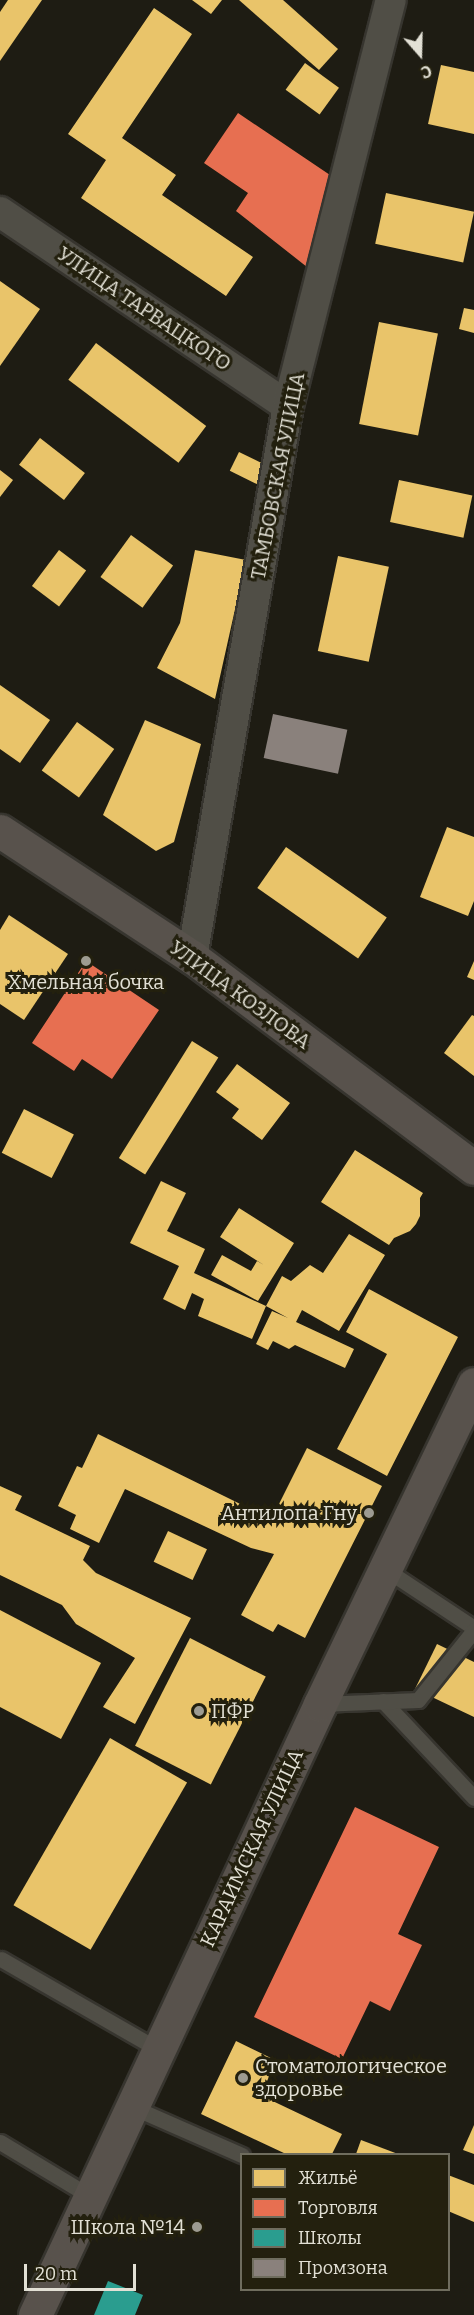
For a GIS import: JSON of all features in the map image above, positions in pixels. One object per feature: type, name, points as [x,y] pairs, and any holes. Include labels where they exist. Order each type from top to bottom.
[{"type":"main road","name":"УЛИЦА КОЗЛОВА","points":[[0,831],[192,957],[474,1168]]},
{"type":"main road","name":"КАРАИМСКАЯ УЛИЦА","points":[[35,2315],[320,1704],[472,1392]]},
{"type":"street","name":"ТАМБОВСКАЯ УЛИЦА","points":[[192,957],[288,406],[391,0]]},
{"type":"street","name":"УЛИЦА ТАРВАЦКОГО","points":[[0,212],[288,406]]},
{"type":"lane","points":[[320,1704],[418,1700],[474,1629],[385,1569]]},
{"type":"lane","points":[[383,1701],[474,1798]]},
{"type":"lane","points":[[2,1959],[159,2050]]},
{"type":"lane","points":[[132,2107],[240,2154]]},
{"type":"lane","points":[[0,2142],[90,2197]]},
{"type":"building: Жильё","points":[[8,0],[42,0],[0,61],[0,12]]},
{"type":"building: Жильё","points":[[192,0],[222,0],[211,14]]},
{"type":"building: Жильё","points":[[239,0],[283,0],[338,49],[319,70]]},
{"type":"building: Жильё","points":[[154,8],[192,34],[122,138],[176,175],[162,195],[253,257],[226,296],[81,198],[106,160],[68,134]]},
{"type":"building: Жильё","points":[[305,63],[339,88],[320,114],[286,90]]},
{"type":"building: Жильё","points":[[441,65],[474,72],[474,134],[428,124]]},
{"type":"building: Жильё","points":[[386,193],[474,212],[463,263],[375,244]]},
{"type":"building: Жильё","points":[[0,281],[40,309],[0,366]]},
{"type":"building: Жильё","points":[[464,308],[474,310],[474,333],[459,329]]},
{"type":"building: Жильё","points":[[379,322],[438,333],[418,436],[359,424]]},
{"type":"building: Жильё","points":[[96,343],[206,426],[179,463],[68,380]]},
{"type":"building: Жильё","points":[[40,438],[85,473],[64,500],[19,465]]},
{"type":"building: Жильё","points":[[239,452],[266,465],[257,484],[230,471]]},
{"type":"building: Жильё","points":[[0,470],[13,480],[0,497]]},
{"type":"building: Жильё","points":[[399,480],[472,496],[463,538],[390,522]]},
{"type":"building: Жильё","points":[[131,535],[173,566],[143,608],[100,577]]},
{"type":"building: Жильё","points":[[59,550],[86,570],[59,606],[32,586]]},
{"type":"building: Жильё","points":[[195,550],[246,560],[215,699],[157,668],[180,623]]},
{"type":"building: Жильё","points":[[338,556],[389,567],[369,662],[318,651]]},
{"type":"building: Жильё","points":[[0,685],[50,720],[20,763],[0,749]]},
{"type":"building: Жильё","points":[[145,720],[201,744],[174,842],[156,851],[103,815]]},
{"type":"building: Жильё","points":[[77,722],[114,749],[79,798],[42,771]]},
{"type":"building: Жильё","points":[[447,827],[474,837],[474,901],[468,916],[420,897]]},
{"type":"building: Жильё","points":[[286,847],[387,918],[358,959],[257,888]]},
{"type":"building: Жильё","points":[[9,915],[68,954],[24,1020],[0,1004],[0,930]]},
{"type":"building: Жильё","points":[[474,961],[474,980],[467,977]]},
{"type":"building: Жильё","points":[[472,1015],[474,1016],[474,1076],[444,1053]]},
{"type":"building: Жильё","points":[[192,1041],[218,1057],[145,1174],[119,1158]]},
{"type":"building: Жильё","points":[[237,1064],[290,1103],[262,1140],[232,1118],[239,1109],[216,1092]]},
{"type":"building: Жильё","points":[[24,1109],[74,1134],[52,1178],[2,1153]]},
{"type":"building: Жильё","points":[[355,1150],[423,1193],[420,1198],[420,1216],[416,1224],[410,1231],[394,1238],[389,1245],[321,1202]]},
{"type":"building: Жильё","points":[[161,1181],[186,1193],[167,1231],[205,1249],[194,1273],[266,1306],[252,1339],[198,1316],[204,1299],[192,1293],[185,1310],[163,1299],[179,1266],[130,1243]]},
{"type":"building: Жильё","points":[[239,1208],[294,1243],[258,1301],[211,1275],[222,1255],[251,1271],[257,1261],[264,1265],[220,1237]]},
{"type":"building: Жильё","points":[[349,1234],[385,1255],[339,1331],[302,1310],[296,1322],[354,1349],[345,1368],[295,1345],[289,1349],[273,1341],[268,1350],[256,1344],[272,1311],[288,1318],[266,1306],[282,1276],[291,1281],[310,1265],[323,1273]]},
{"type":"building: Жильё","points":[[369,1289],[458,1337],[387,1476],[337,1449],[387,1354],[346,1332]]},
{"type":"building: Жильё","points":[[98,1434],[275,1521],[282,1516],[295,1522],[299,1514],[279,1504],[307,1448],[382,1486],[305,1638],[278,1624],[273,1632],[241,1615],[274,1554],[251,1548],[125,1489],[99,1543],[70,1529],[76,1515],[58,1506],[77,1466],[82,1468]]},
{"type":"building: Жильё","points":[[0,1486],[22,1496],[15,1510],[90,1546],[83,1560],[96,1573],[191,1618],[135,1724],[103,1707],[135,1658],[76,1624],[62,1605],[0,1575]]},
{"type":"building: Жильё","points":[[168,1531],[207,1549],[193,1580],[154,1562]]},
{"type":"building: Жильё","points":[[0,1610],[101,1663],[61,1739],[0,1707]]},
{"type":"building: Жильё","name":"ПФР","points":[[190,1638],[266,1677],[211,1784],[135,1746]]},
{"type":"building: Жильё","points":[[437,1644],[474,1662],[474,1717],[415,1689]]},
{"type":"building: Жильё","points":[[110,1738],[187,1782],[91,1950],[14,1905]]},
{"type":"building: Жильё","points":[[236,2041],[277,2061],[260,2095],[342,2134],[332,2153],[284,2153],[201,2114]]},
{"type":"building: Жильё","points":[[474,2125],[474,2154],[463,2150]]},
{"type":"building: Жильё","points":[[361,2140],[395,2153],[356,2153]]},
{"type":"building: Жильё","points":[[450,2176],[474,2185],[474,2222],[450,2212]]},
{"type":"building: Торговля","points":[[238,113],[330,175],[307,267],[236,211],[248,193],[204,163]]},
{"type":"building: Торговля","points":[[86,961],[159,1010],[112,1079],[82,1059],[74,1071],[32,1043]]},
{"type":"building: Торговля","points":[[355,1807],[439,1847],[398,1934],[422,1945],[390,2011],[370,2001],[342,2059],[254,2017]]},
{"type":"building: Школы","points":[[108,2281],[143,2295],[135,2315],[94,2315]]},
{"type":"building: Промзона","points":[[273,714],[347,730],[338,774],[264,758]]},
{"type":"place","name":"Хмельная бочка","points":[[86,961]]},
{"type":"place","name":"Антилопа Гну","points":[[369,1513]]},
{"type":"place","name":"ПФР","points":[[199,1711]]},
{"type":"place","name":"Стоматологическое здоровье","points":[[243,2078]]},
{"type":"place","name":"Школа №14","points":[[197,2227]]}]
